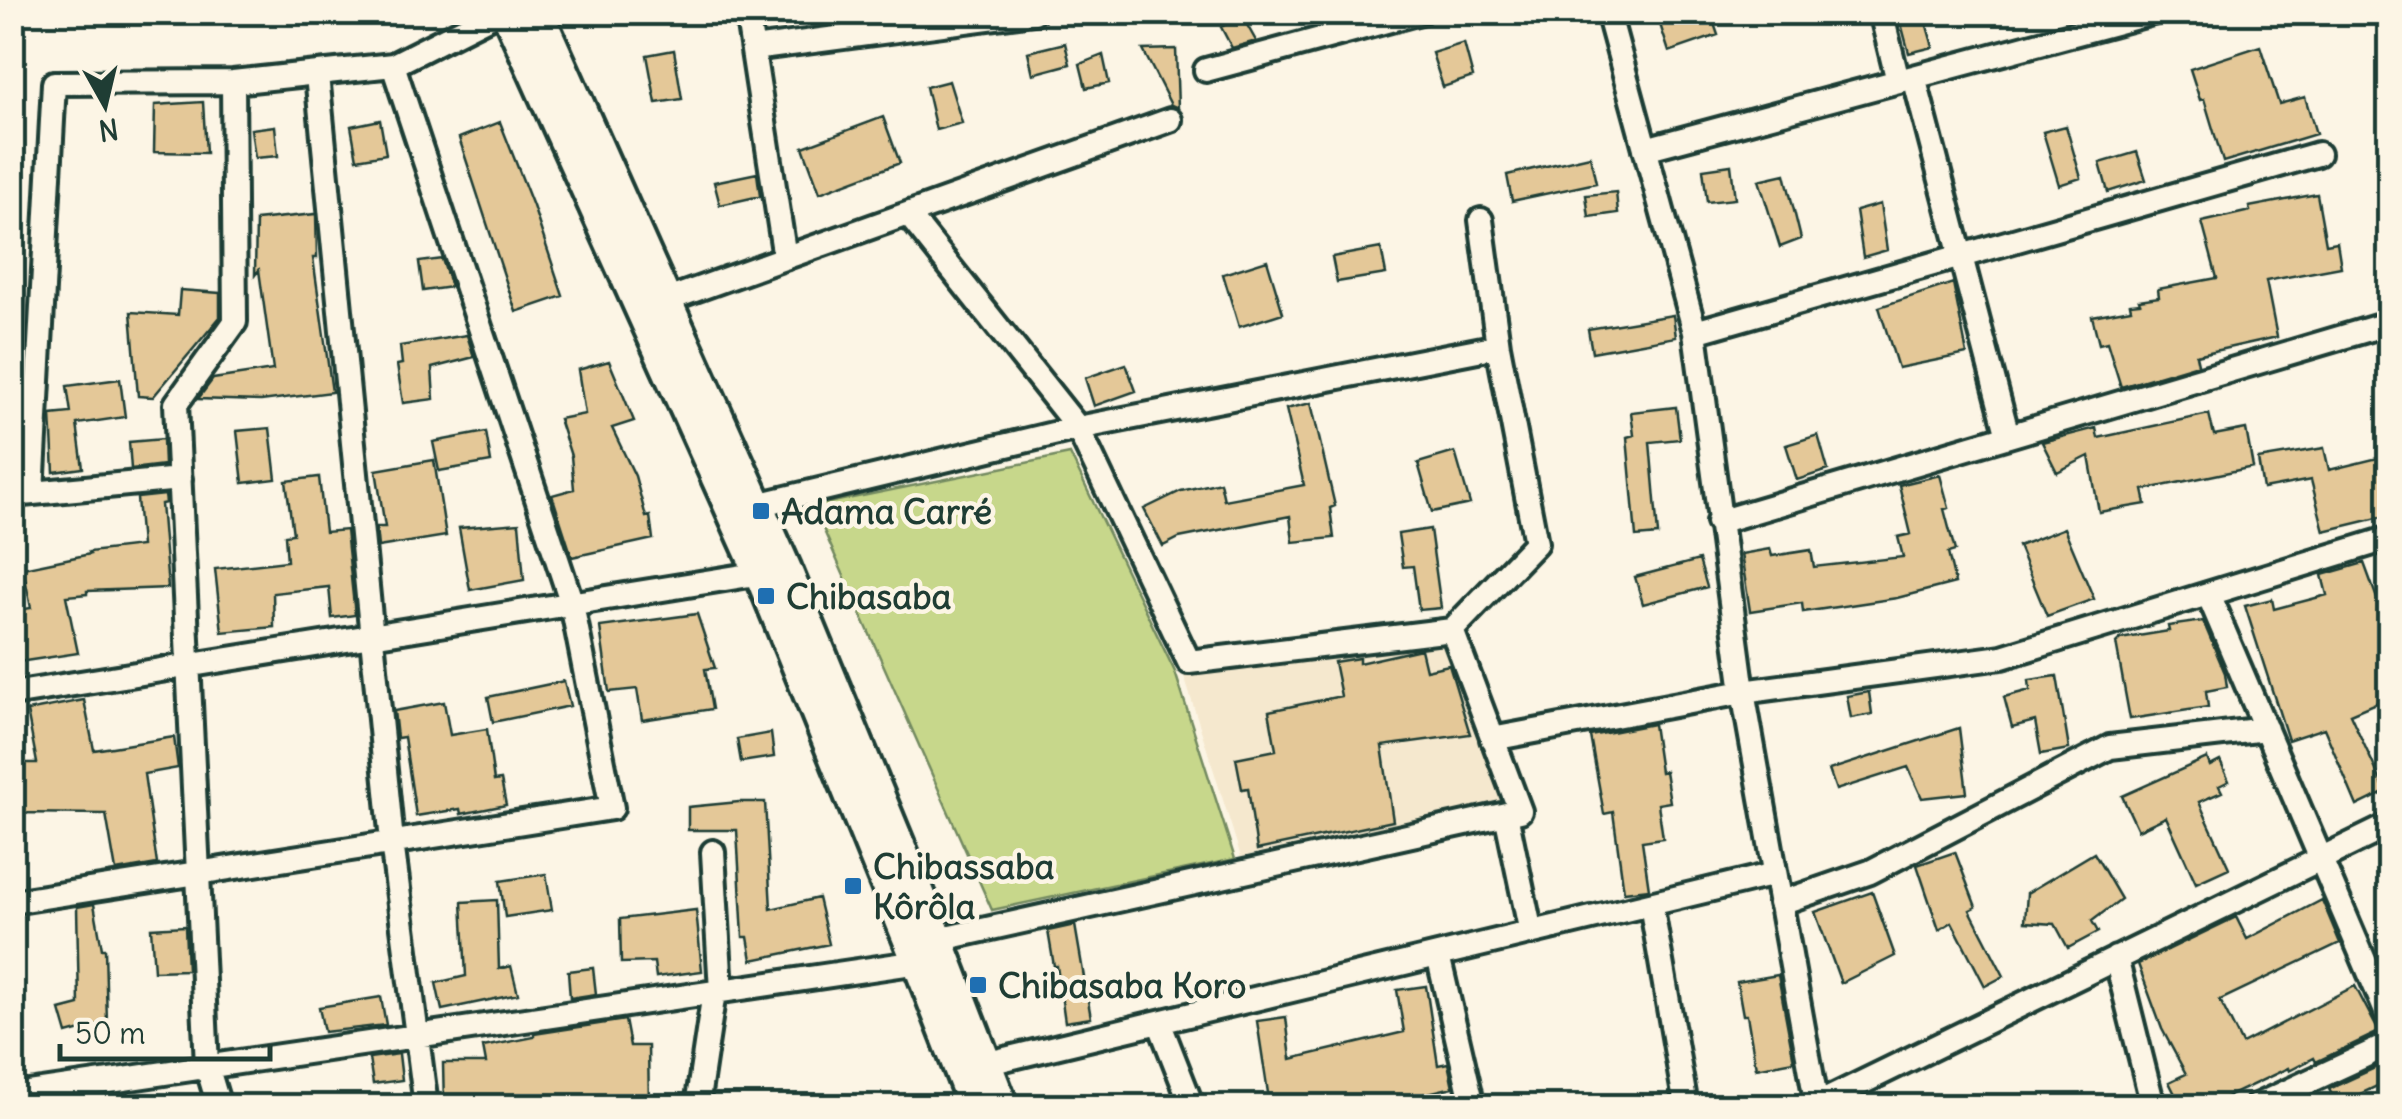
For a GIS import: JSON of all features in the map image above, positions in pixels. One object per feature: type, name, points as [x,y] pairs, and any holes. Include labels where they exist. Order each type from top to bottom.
[{"type":"main road","points":[[508,12],[773,572],[928,951],[1001,1106]]},
{"type":"main road","points":[[536,12],[756,505],[773,572]]},
{"type":"main road","points":[[928,951],[975,1106]]},
{"type":"street","points":[[180,478],[22,494],[54,83],[233,82],[393,65],[498,12]]},
{"type":"street","points":[[747,12],[785,258]]},
{"type":"street","points":[[753,49],[1034,12]]},
{"type":"street","points":[[1206,70],[1378,18],[1420,12]]},
{"type":"street","points":[[1608,12],[1695,332],[1743,692],[1816,1106],[2390,825]]},
{"type":"street","points":[[1881,12],[1961,256],[2008,436]]},
{"type":"street","points":[[1645,149],[2156,12]]},
{"type":"street","points":[[12,902],[612,808],[572,604],[393,65]]},
{"type":"street","points":[[316,75],[370,636],[426,1106]]},
{"type":"street","points":[[218,1106],[207,1066],[176,404],[234,322],[233,82]]},
{"type":"street","points":[[666,300],[1170,120]]},
{"type":"street","points":[[1695,332],[2318,154]]},
{"type":"street","points":[[908,214],[1078,428],[1189,662],[1452,630],[1536,543],[1498,346],[1480,220]]},
{"type":"street","points":[[1718,522],[2390,322]]},
{"type":"street","points":[[756,505],[1078,428],[1498,346]]},
{"type":"street","points":[[1492,739],[1743,692],[2002,657],[2390,538]]},
{"type":"street","points":[[12,694],[773,572]]},
{"type":"street","points":[[2208,594],[2390,1020]]},
{"type":"street","points":[[14,1094],[717,991],[928,951],[1520,811],[1452,630]]},
{"type":"street","points":[[1780,902],[1870,872],[2110,747],[2266,729]]},
{"type":"street","points":[[1506,814],[1531,933]]},
{"type":"street","points":[[697,1106],[717,991],[713,852]]},
{"type":"street","points":[[984,1064],[1776,874]]},
{"type":"street","points":[[1651,904],[1686,1106]]},
{"type":"street","points":[[1438,955],[1473,1106]]},
{"type":"street","points":[[2116,958],[2153,1106]]},
{"type":"street","points":[[1158,1022],[1192,1106]]},
{"type":"street","points":[[2256,1106],[2390,1044]]},
{"type":"shaded area","points":[[1455,644],[1506,800],[1241,857],[1184,676]]},
{"type":"green space","points":[[1070,454],[1175,672],[1235,859],[992,910],[813,506]]},
{"type":"building","points":[[1656,12],[1710,12],[1718,35],[1669,52]]},
{"type":"building","points":[[1898,12],[1923,12],[1933,47],[1909,53]]},
{"type":"building","points":[[1242,16],[1256,41],[1232,48],[1221,27]]},
{"type":"building","points":[[1065,43],[1070,64],[1033,74],[1028,52]]},
{"type":"building","points":[[1464,43],[1473,77],[1443,87],[1432,53]]},
{"type":"building","points":[[2260,46],[2279,104],[2305,97],[2316,134],[2223,162],[2204,99],[2200,100],[2190,69]]},
{"type":"building","points":[[1176,49],[1178,108],[1171,105],[1143,50]]},
{"type":"building","points":[[674,50],[682,99],[656,103],[647,55]]},
{"type":"building","points":[[1103,55],[1109,83],[1086,88],[1080,64]]},
{"type":"building","points":[[949,81],[962,123],[936,130],[926,87]]},
{"type":"building","points":[[203,102],[206,153],[154,152],[155,105]]},
{"type":"building","points":[[883,117],[900,163],[820,193],[803,147]]},
{"type":"building","points":[[380,120],[386,154],[357,159],[351,126]]},
{"type":"building","points":[[500,122],[563,296],[516,312],[459,138]]},
{"type":"building","points":[[275,126],[278,156],[255,158],[251,129]]},
{"type":"building","points":[[2066,126],[2081,178],[2059,185],[2043,132]]},
{"type":"building","points":[[2137,152],[2146,180],[2108,192],[2100,163]]},
{"type":"building","points":[[1590,156],[1596,183],[1512,201],[1507,175]]},
{"type":"building","points":[[1731,165],[1735,199],[1707,202],[1703,169]]},
{"type":"building","points":[[757,173],[760,196],[720,205],[714,182]]},
{"type":"building","points":[[1785,174],[1801,239],[1780,247],[1759,180]]},
{"type":"building","points":[[1616,192],[1618,213],[1589,217],[1586,195]]},
{"type":"building","points":[[2317,194],[2326,244],[2337,242],[2341,267],[2266,281],[2277,337],[2196,355],[2198,364],[2121,387],[2107,342],[2099,344],[2092,316],[2131,309],[2130,304],[2140,303],[2139,300],[2159,297],[2158,289],[2217,278],[2202,222],[2250,211],[2249,207]]},
{"type":"building","points":[[1880,204],[1887,250],[1863,257],[1856,211]]},
{"type":"building","points":[[316,214],[317,258],[313,258],[332,392],[261,401],[198,399],[213,379],[273,370],[259,270],[255,275],[256,220]]},
{"type":"building","points":[[1381,248],[1386,274],[1337,282],[1332,257]]},
{"type":"building","points":[[442,259],[451,287],[423,291],[419,262]]},
{"type":"building","points":[[1267,260],[1283,313],[1239,327],[1223,274]]},
{"type":"building","points":[[1953,283],[1967,354],[1898,368],[1879,307]]},
{"type":"building","points":[[180,290],[220,293],[220,317],[153,397],[138,396],[131,312],[178,315]]},
{"type":"building","points":[[1673,315],[1676,337],[1592,352],[1588,329]]},
{"type":"building","points":[[467,335],[474,357],[432,368],[434,399],[403,403],[397,365],[402,364],[400,346]]},
{"type":"building","points":[[609,361],[634,421],[612,428],[635,476],[646,517],[650,516],[653,539],[572,557],[552,495],[574,489],[571,456],[559,419],[585,414],[578,370]]},
{"type":"building","points":[[1126,364],[1136,391],[1094,406],[1085,378]]},
{"type":"building","points":[[120,379],[125,417],[77,424],[83,468],[54,472],[51,415],[71,413],[67,386]]},
{"type":"building","points":[[1311,403],[1335,506],[1330,508],[1334,538],[1293,542],[1290,516],[1179,538],[1163,546],[1144,509],[1181,491],[1220,482],[1224,500],[1304,485],[1286,409]]},
{"type":"building","points":[[1676,407],[1680,439],[1650,442],[1658,535],[1636,537],[1627,437],[1634,435],[1631,412]]},
{"type":"building","points":[[2209,414],[2214,435],[2246,429],[2253,467],[2143,490],[2146,504],[2099,512],[2089,456],[2057,472],[2042,442],[2096,428],[2098,438]]},
{"type":"building","points":[[270,428],[276,479],[243,483],[237,431]]},
{"type":"building","points":[[486,432],[491,462],[439,471],[433,442]]},
{"type":"building","points":[[1818,435],[1828,470],[1797,480],[1786,445]]},
{"type":"building","points":[[163,439],[164,465],[131,469],[129,442]]},
{"type":"building","points":[[2324,448],[2329,470],[2390,455],[2390,515],[2324,531],[2311,480],[2263,489],[2258,459]]},
{"type":"building","points":[[1455,452],[1470,504],[1432,512],[1418,463]]},
{"type":"building","points":[[434,460],[446,536],[378,547],[376,527],[385,527],[376,470]]},
{"type":"building","points":[[1940,475],[1955,551],[1948,553],[1955,583],[1897,598],[1803,612],[1802,603],[1750,611],[1741,554],[1770,549],[1772,556],[1811,550],[1814,567],[1903,557],[1898,537],[1911,534],[1899,485]]},
{"type":"building","points":[[319,477],[325,532],[346,530],[355,615],[332,618],[329,587],[273,593],[274,627],[222,632],[215,569],[287,561],[285,535],[293,534],[286,481]]},
{"type":"building","points":[[165,495],[166,503],[161,504],[168,588],[87,591],[66,596],[78,653],[12,663],[12,611],[31,608],[23,568],[89,552],[141,546],[137,498]]},
{"type":"building","points":[[519,523],[524,580],[470,590],[459,528]]},
{"type":"building","points":[[2064,528],[2094,599],[2047,616],[2018,546]]},
{"type":"building","points":[[1430,529],[1441,608],[1419,610],[1413,566],[1403,567],[1398,534]]},
{"type":"building","points":[[1699,560],[1707,587],[1643,604],[1635,577]]},
{"type":"building","points":[[2364,563],[2390,634],[2390,697],[2350,714],[2386,792],[2357,806],[2324,728],[2288,740],[2245,606],[2272,599],[2274,609],[2327,595],[2322,575]]},
{"type":"building","points":[[697,614],[715,668],[705,669],[712,709],[642,720],[637,689],[609,692],[600,627]]},
{"type":"building","points":[[2203,621],[2227,687],[2206,691],[2208,707],[2130,719],[2116,643],[2120,639],[2169,631],[2168,626]]},
{"type":"building","points":[[1421,649],[1426,670],[1449,665],[1470,734],[1382,746],[1393,821],[1257,850],[1248,788],[1242,789],[1236,758],[1276,750],[1269,711],[1341,696],[1334,662],[1359,658],[1359,663]]},
{"type":"building","points":[[2057,676],[2069,749],[2041,754],[2035,721],[2012,727],[2004,697],[2030,690],[2029,680]]},
{"type":"building","points":[[564,681],[570,706],[493,722],[488,697]]},
{"type":"building","points":[[1869,692],[1872,714],[1851,718],[1847,696]]},
{"type":"building","points":[[84,700],[94,750],[174,737],[178,768],[144,774],[157,864],[116,871],[106,814],[12,813],[12,792],[20,791],[20,763],[37,763],[27,711]]},
{"type":"building","points":[[444,702],[450,735],[487,729],[494,781],[501,780],[506,805],[461,814],[460,809],[416,816],[404,737],[397,738],[394,711]]},
{"type":"building","points":[[1653,724],[1660,772],[1665,771],[1670,802],[1658,804],[1663,838],[1642,841],[1649,889],[1624,892],[1613,812],[1604,814],[1590,736]]},
{"type":"building","points":[[1959,728],[1967,793],[1922,798],[1908,767],[1836,790],[1829,770]]},
{"type":"building","points":[[771,733],[774,757],[741,762],[737,739]]},
{"type":"building","points":[[2207,758],[2210,766],[2220,761],[2229,781],[2219,786],[2222,792],[2199,802],[2229,868],[2196,883],[2166,817],[2138,830],[2122,796]]},
{"type":"building","points":[[765,802],[771,909],[818,898],[829,944],[752,960],[748,937],[743,937],[737,830],[688,830],[688,807]]},
{"type":"building","points":[[1955,852],[1976,907],[1970,910],[2004,976],[1985,986],[1952,922],[1939,930],[1917,865]]},
{"type":"building","points":[[2094,853],[2121,899],[2092,921],[2098,932],[2068,948],[2055,924],[2025,922],[2027,893]]},
{"type":"building","points":[[546,874],[552,910],[505,917],[500,881]]},
{"type":"building","points":[[1872,892],[1895,956],[1841,983],[1815,912]]},
{"type":"building","points":[[497,900],[499,969],[511,966],[518,994],[442,1010],[436,983],[466,976],[462,902]]},
{"type":"building","points":[[2322,900],[2340,943],[2220,1000],[2242,1044],[2355,986],[2379,1032],[2316,1062],[2314,1058],[2289,1071],[2288,1068],[2208,1106],[2181,1106],[2169,1082],[2186,1074],[2162,1029],[2138,964],[2236,917],[2247,939]]},
{"type":"building","points":[[94,904],[105,949],[107,1023],[67,1034],[60,1010],[79,1005],[77,907]]},
{"type":"building","points":[[696,910],[702,971],[656,977],[654,962],[621,963],[620,919]]},
{"type":"building","points":[[1075,925],[1091,1018],[1065,1022],[1048,931]]},
{"type":"building","points":[[185,926],[187,970],[154,971],[151,928]]},
{"type":"building","points":[[593,968],[596,994],[570,998],[568,971]]},
{"type":"building","points":[[1778,975],[1794,1061],[1756,1068],[1737,982]]},
{"type":"building","points":[[1426,986],[1438,1065],[1448,1063],[1453,1087],[1374,1106],[1270,1106],[1257,1021],[1286,1017],[1291,1059],[1404,1032],[1397,990]]},
{"type":"building","points":[[381,997],[386,1025],[324,1032],[319,1007]]},
{"type":"building","points":[[625,1020],[630,1046],[648,1046],[649,1106],[444,1106],[443,1063],[486,1063],[483,1047],[534,1034]]},
{"type":"building","points":[[399,1054],[402,1080],[373,1084],[369,1058]]},
{"type":"building","points":[[2390,1061],[2390,1080],[2337,1105],[2329,1089]]},
{"type":"place","name":"Adama Carré","points":[[761,511]]},
{"type":"place","name":"Chibasaba","points":[[766,596]]},
{"type":"place","name":"Chibassaba Kôrôla","points":[[853,886]]},
{"type":"place","name":"Chibasaba Koro","points":[[978,985]]}]
